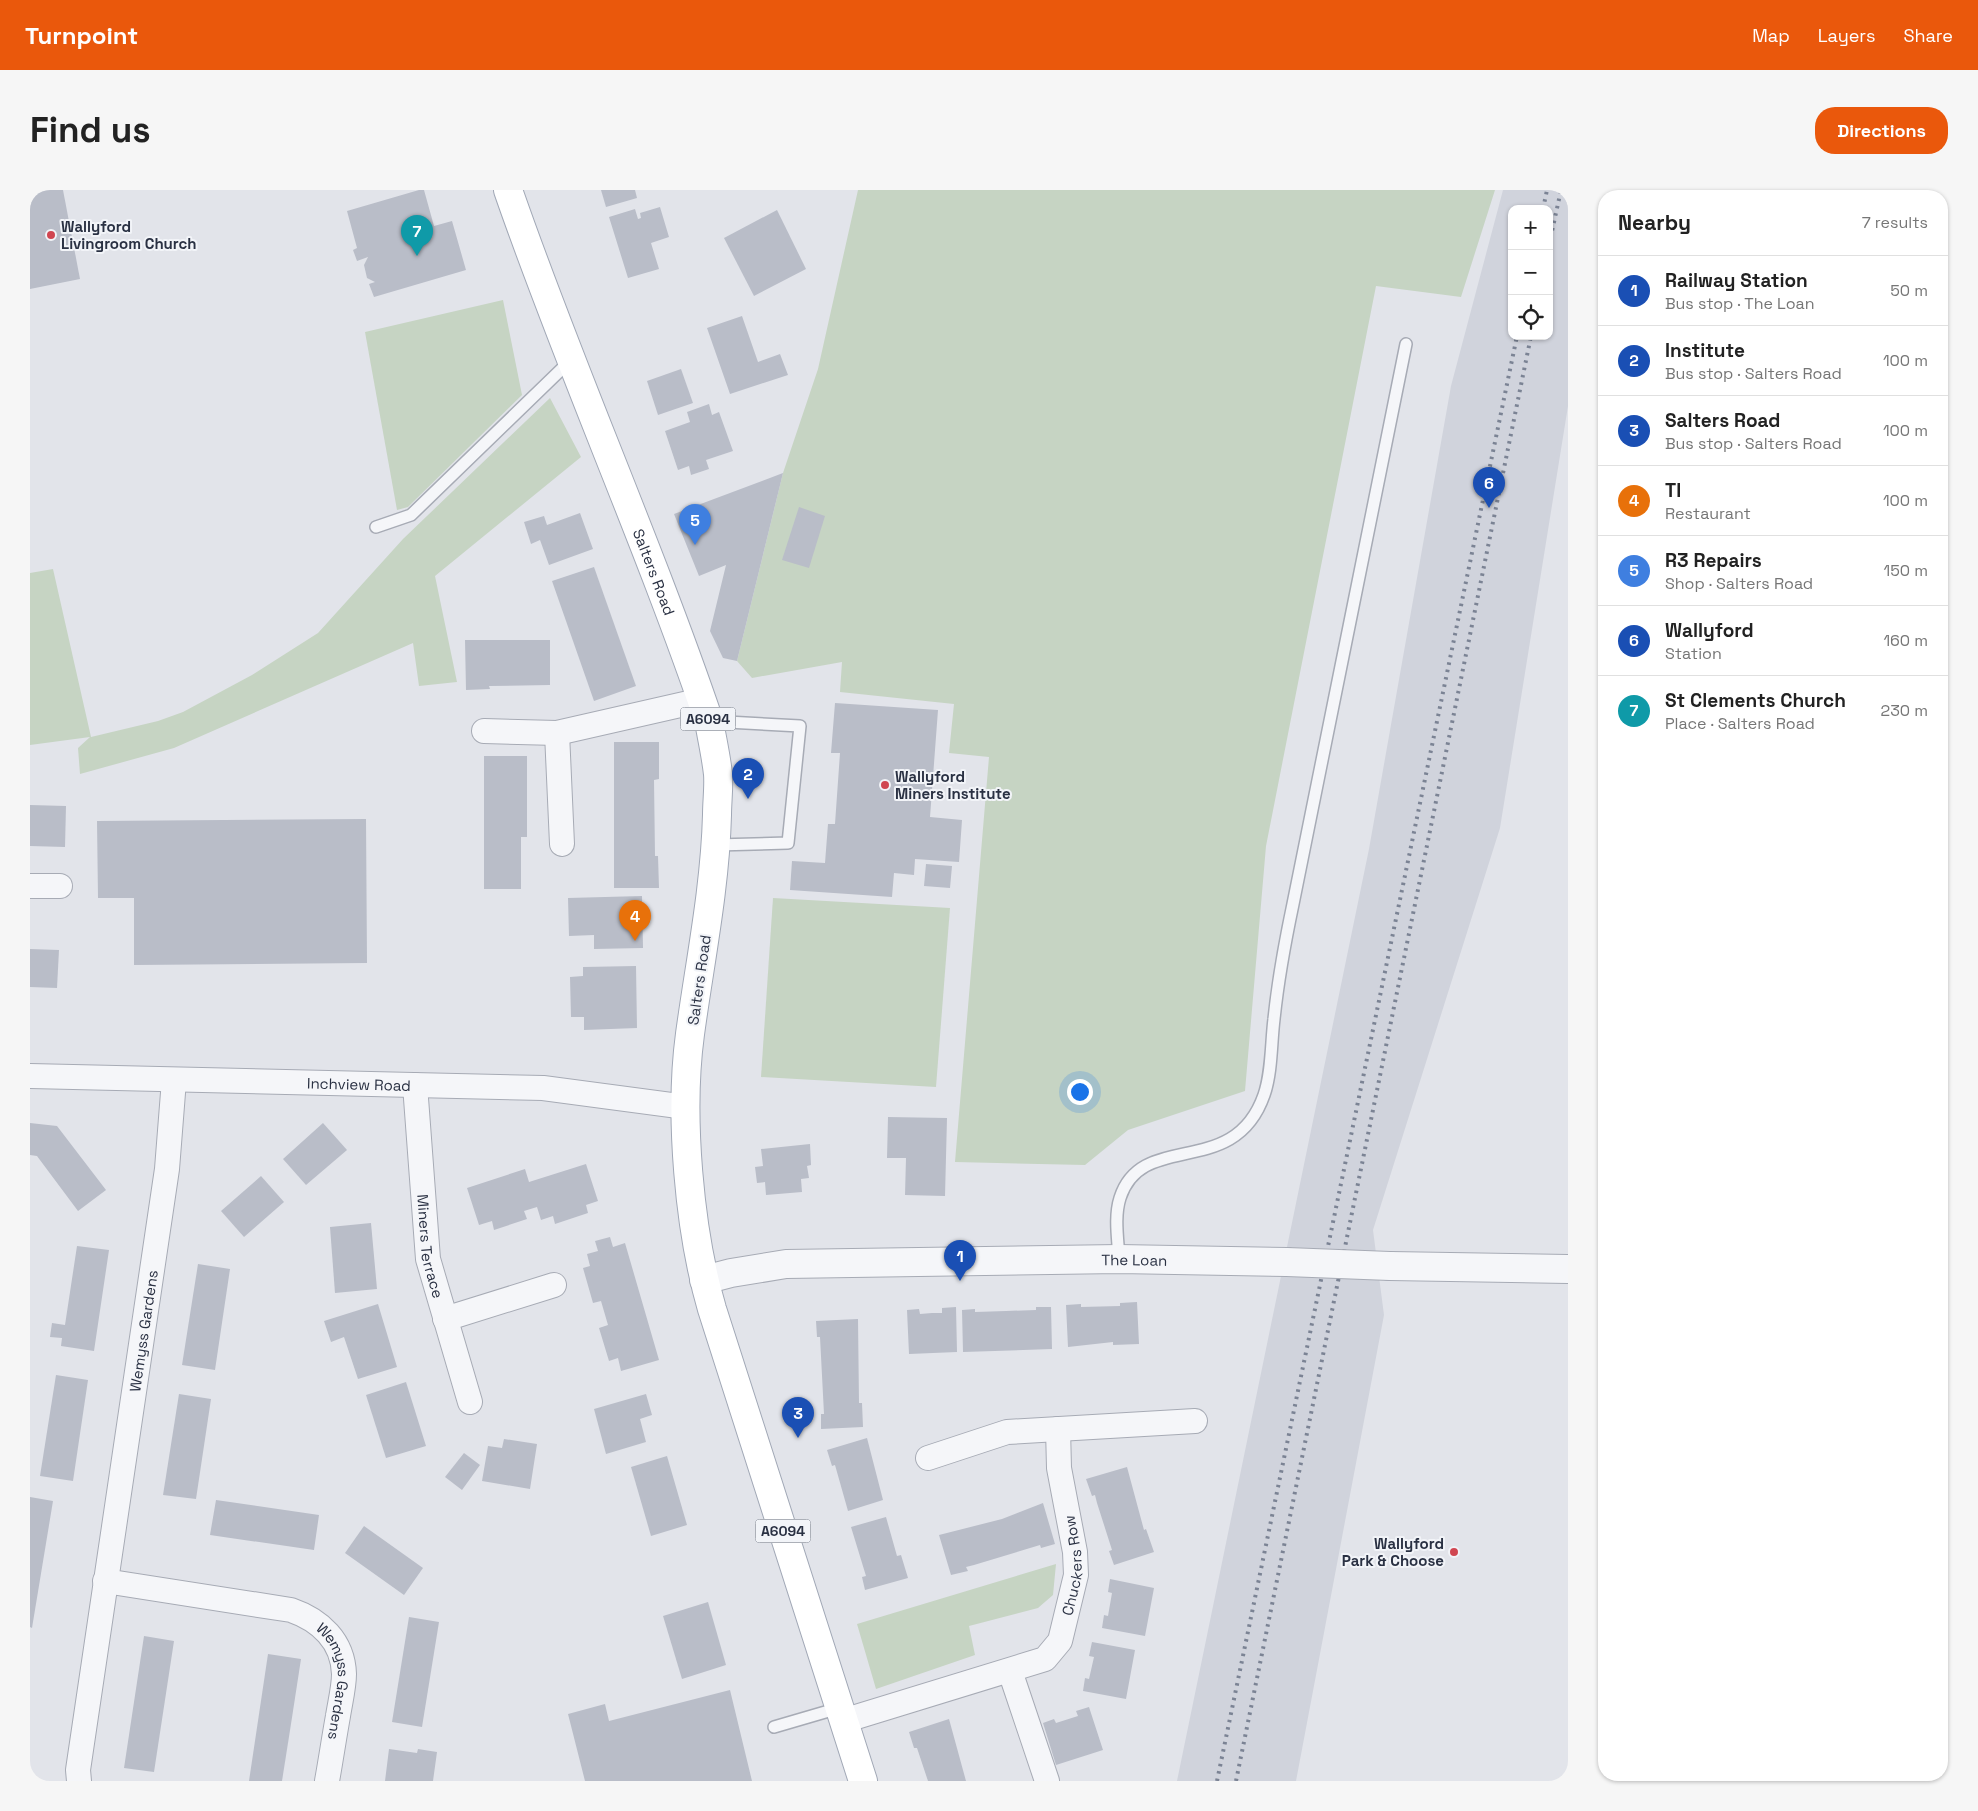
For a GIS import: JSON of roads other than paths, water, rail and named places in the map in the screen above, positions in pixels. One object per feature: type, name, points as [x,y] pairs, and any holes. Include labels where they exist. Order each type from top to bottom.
[{"type":"main road","name":"Salters Road","points":[[508,190],[705,710],[718,774],[716,845],[701,972],[690,1035],[686,1107],[690,1189],[704,1280],[740,1404],[816,1631],[863,1781]]},
{"type":"street","points":[[484,731],[557,733],[705,710]]},
{"type":"street","points":[[557,733],[562,844]]},
{"type":"street","points":[[30,886],[60,886]]},
{"type":"street","name":"Inchview Road","points":[[30,1076],[543,1088],[686,1107]]},
{"type":"street","name":"Wemyss Gardens","points":[[79,1781],[78,1770],[105,1581],[167,1169],[174,1080]]},
{"type":"street","name":"Miners Terrace","points":[[415,1085],[428,1259],[470,1402]]},
{"type":"street","name":"The Loan","points":[[704,1280],[731,1273],[786,1264],[1119,1259],[1568,1269]]},
{"type":"street","points":[[445,1319],[554,1285]]},
{"type":"street","points":[[928,1458],[1006,1432],[1195,1421]]},
{"type":"street","name":"Chuckers Row","points":[[841,1714],[1010,1671],[1045,1659],[1060,1641],[1076,1575],[1075,1552],[1059,1468],[1058,1429]]},
{"type":"street","name":"Wemyss Gardens","points":[[105,1581],[291,1610],[306,1615],[319,1623],[330,1634],[337,1647],[344,1675],[327,1781]]},
{"type":"street","points":[[1010,1671],[1047,1781]]},
{"type":"lane","points":[[1119,1259],[1117,1211],[1126,1186],[1134,1175],[1146,1165],[1161,1158],[1211,1149],[1232,1139],[1252,1120],[1265,1091],[1279,971],[1406,344]]},
{"type":"lane","points":[[376,527],[411,515],[572,359]]},
{"type":"lane","points":[[705,710],[800,726],[788,843],[716,845]]},
{"type":"lane","points":[[774,1727],[841,1714]]},
{"type":"railway","points":[[1544,205],[1547,190]]},
{"type":"railway","points":[[1553,227],[1561,190]]},
{"type":"railway","points":[[1217,1781],[1516,340]]},
{"type":"railway","points":[[1236,1781],[1530,340]]},
{"type":"place","name":"Wallyford Livingroom Church","points":[[51,235]]},
{"type":"place","name":"St Clements Church","points":[[417,256]]},
{"type":"place","name":"Wallyford","points":[[1489,508]]},
{"type":"place","name":"R3 Repairs","points":[[695,545]]},
{"type":"place","name":"Wallyford Miners Institute","points":[[885,785]]},
{"type":"place","name":"Institute","points":[[748,799]]},
{"type":"place","name":"TI","points":[[635,941]]},
{"type":"place","name":"Railway Station","points":[[960,1281]]},
{"type":"place","name":"Salters Road","points":[[798,1438]]},
{"type":"place","name":"Wallyford Park & Choose","points":[[1454,1552]]}]
